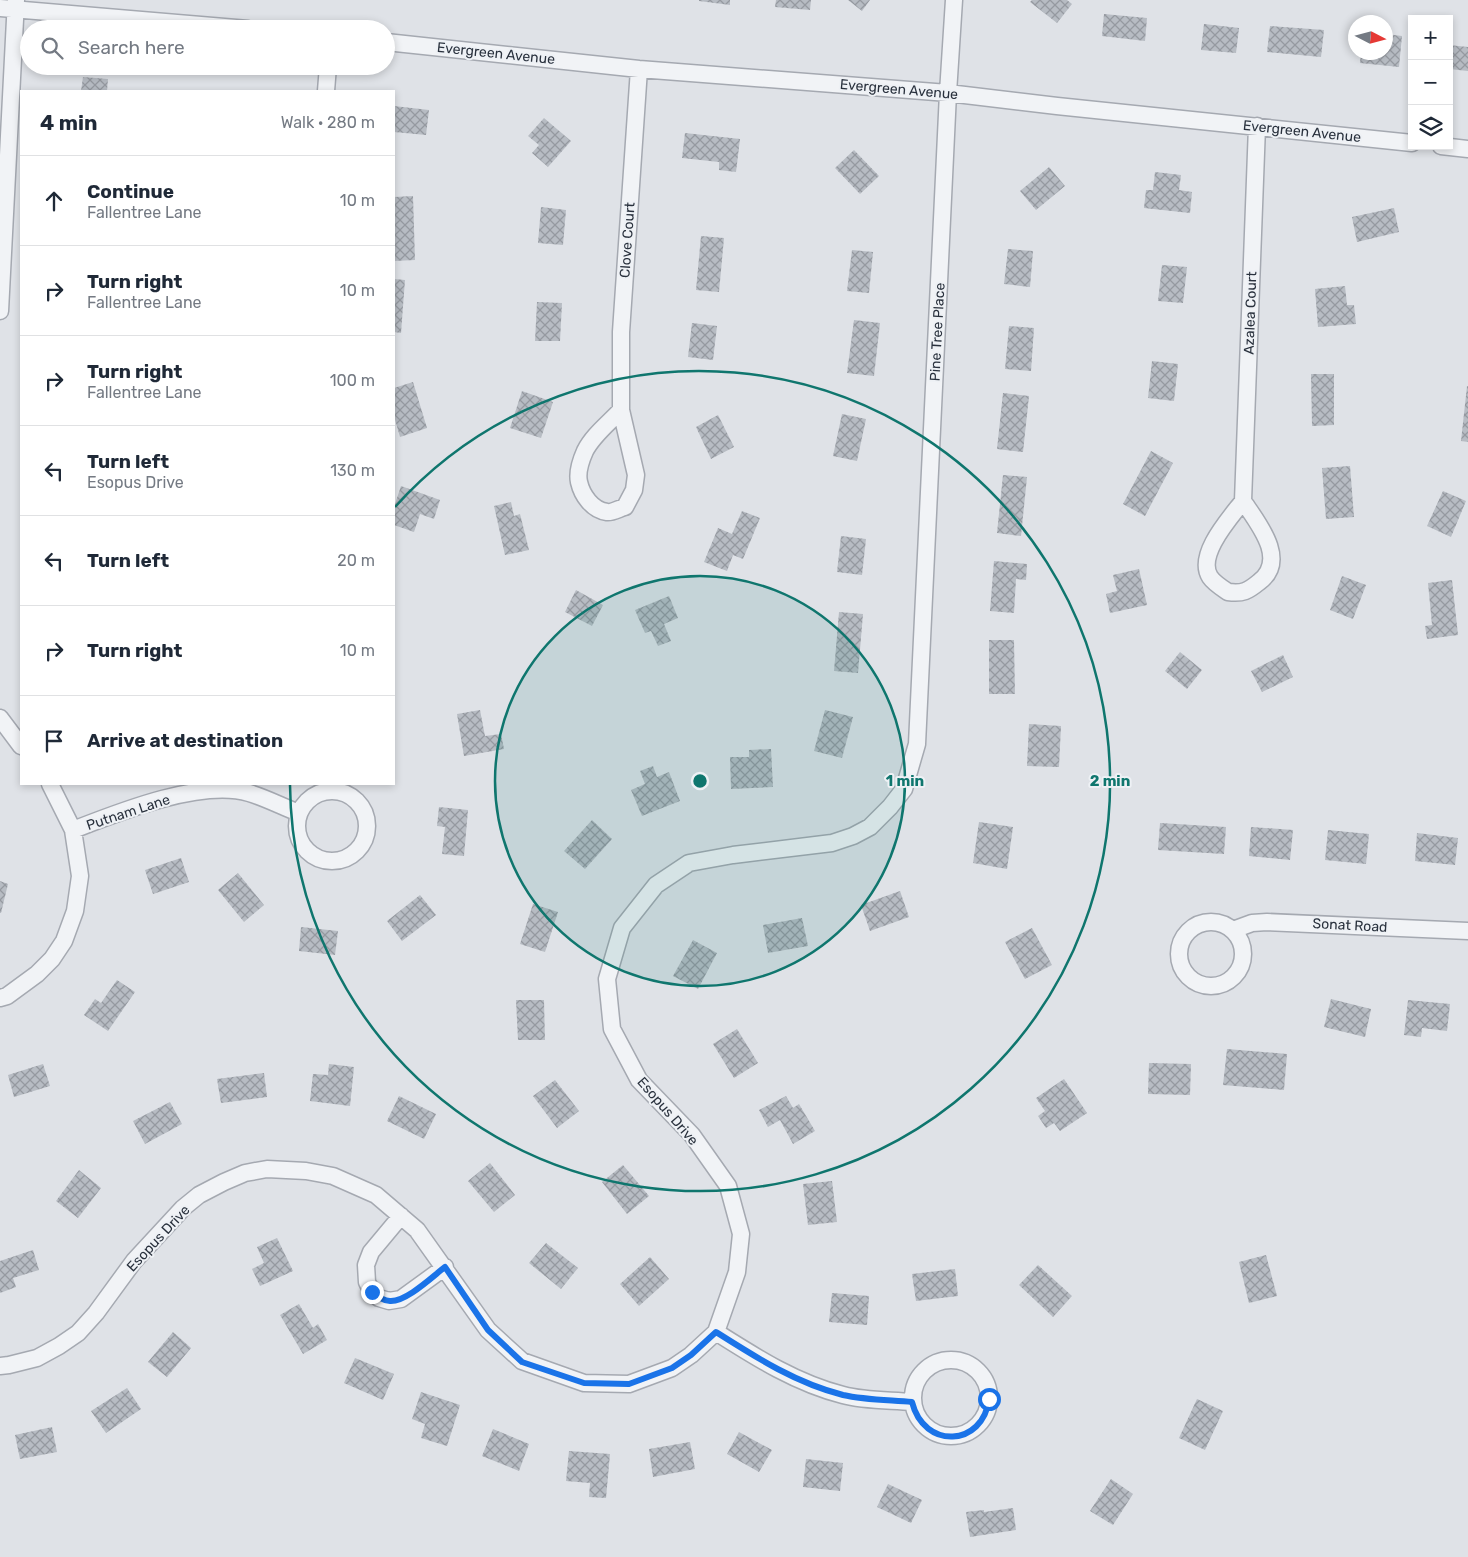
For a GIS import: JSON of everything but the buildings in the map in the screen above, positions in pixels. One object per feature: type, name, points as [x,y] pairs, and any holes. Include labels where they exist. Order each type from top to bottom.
[{"type":"street","name":"Pine Tree Place","points":[[921,665],[954,0]]},
{"type":"street","points":[[0,311],[10,6],[155,20]]},
{"type":"street","name":"Evergreen Avenue","points":[[395,43],[640,69],[948,93],[1408,143]]},
{"type":"street","name":"Clove Court","points":[[621,410],[594,439],[586,450],[580,465],[579,481],[587,500],[596,508],[608,512],[625,507],[634,490],[636,475],[621,410],[621,332],[640,69]]},
{"type":"street","points":[[326,90],[327,75]]},
{"type":"street","name":"Azalea Court","points":[[1243,500],[1257,126]]},
{"type":"street","points":[[1453,147],[1468,149]]},
{"type":"street","points":[[1243,500],[1268,540],[1271,553],[1270,569],[1266,577],[1247,592],[1228,592],[1210,578],[1206,567],[1209,551],[1216,537],[1243,500]]},
{"type":"street","name":"Esopus Drive","points":[[0,1366],[36,1358],[78,1333],[96,1313],[134,1261],[183,1208],[199,1195],[224,1182],[245,1173],[267,1169],[306,1171],[334,1176],[376,1195],[417,1230],[488,1330],[522,1362],[584,1383],[629,1384],[672,1368],[691,1355],[716,1332],[737,1272],[741,1234],[728,1186],[692,1135],[639,1080],[612,1029],[607,979],[622,928],[656,885],[689,863],[733,855],[832,843],[870,827],[890,807],[904,789],[918,744],[921,665]]},
{"type":"street","points":[[0,718],[20,745]]},
{"type":"street","points":[[0,998],[7,996],[37,974],[52,958],[64,941],[75,911],[80,876],[73,830],[50,785]]},
{"type":"street","name":"Putnam Lane","points":[[73,830],[125,810],[190,792],[228,790],[249,793],[299,813]]},
{"type":"street","points":[[330,791],[349,795],[363,809],[366,818],[367,828],[361,847],[345,859],[330,861],[315,858],[301,843],[297,834],[299,813],[304,804],[320,793],[330,791]]},
{"type":"street","points":[[1203,922],[1224,924],[1233,930],[1243,947],[1241,967],[1236,976],[1219,986],[1209,987],[1199,985],[1190,980],[1179,964],[1180,943],[1185,934],[1203,922]]},
{"type":"street","name":"Sonat Road","points":[[1233,930],[1252,923],[1268,922],[1468,930]]},
{"type":"street","points":[[401,1216],[371,1252],[366,1265],[367,1282],[372,1292],[379,1298],[389,1301],[401,1300],[445,1267]]},
{"type":"street","points":[[716,1332],[763,1363],[807,1384],[845,1396],[912,1402]]},
{"type":"street","points":[[945,1360],[964,1362],[973,1366],[985,1381],[989,1399],[986,1413],[978,1426],[961,1436],[952,1437],[933,1433],[925,1427],[919,1420],[912,1402],[913,1392],[920,1375],[927,1368],[945,1360]]},
{"type":"route","points":[[372,1292],[379,1298],[389,1301],[401,1300],[445,1267],[488,1330],[522,1362],[584,1383],[629,1384],[672,1368],[691,1355],[716,1332],[763,1363],[807,1384],[845,1396],[912,1402],[919,1420],[925,1427],[933,1433],[942,1436],[961,1436],[978,1426],[984,1419],[989,1399]]}]
